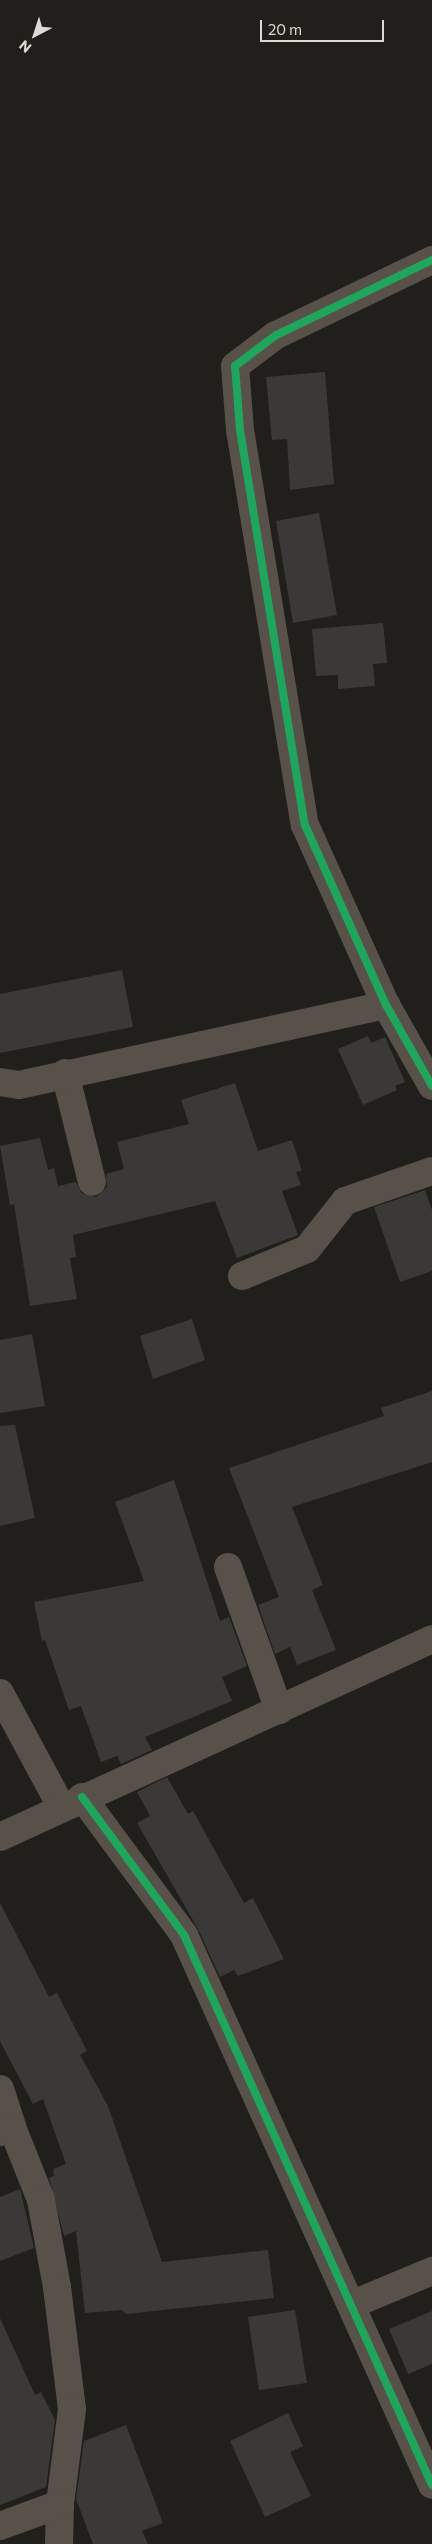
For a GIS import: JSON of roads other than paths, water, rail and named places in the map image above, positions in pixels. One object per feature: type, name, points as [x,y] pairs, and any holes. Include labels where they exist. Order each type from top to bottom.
[{"type":"street","points":[[432,260],[276,335],[235,366],[240,430],[306,825],[386,1005],[432,1086]]},
{"type":"street","points":[[0,1082],[19,1084],[386,1005]]},
{"type":"street","points":[[65,1073],[92,1182]]},
{"type":"street","points":[[242,1276],[307,1249],[345,1201],[432,1171]]},
{"type":"street","points":[[228,1567],[279,1710]]},
{"type":"street","points":[[0,1837],[70,1798],[279,1710],[432,1639]]},
{"type":"street","points":[[0,1693],[70,1798],[184,1935],[353,2304],[431,2481]]},
{"type":"street","points":[[0,2089],[6,2130],[41,2200],[57,2287],[72,2409],[60,2504],[60,2544]]},
{"type":"street","points":[[353,2304],[432,2271]]},
{"type":"street","points":[[0,2526],[60,2504]]}]
